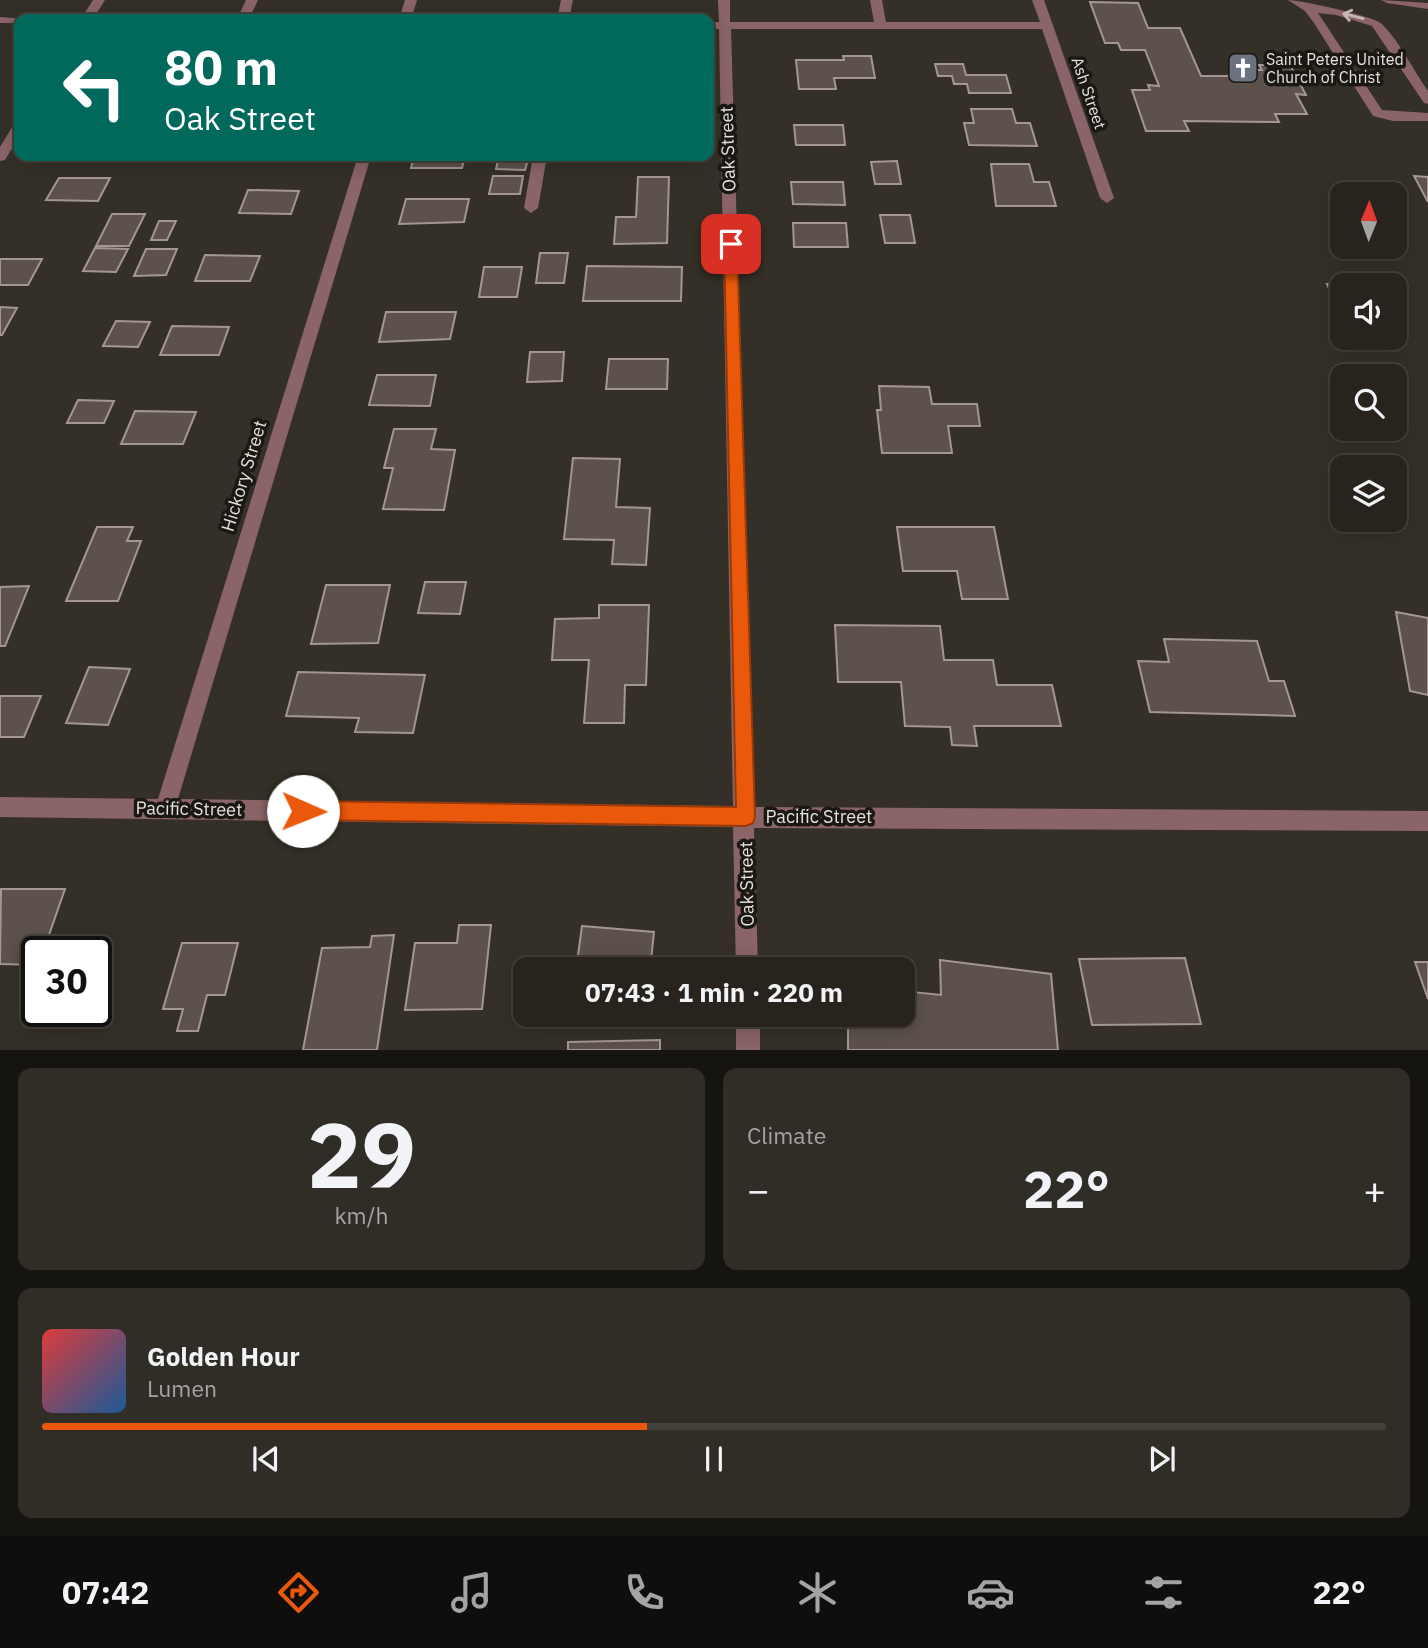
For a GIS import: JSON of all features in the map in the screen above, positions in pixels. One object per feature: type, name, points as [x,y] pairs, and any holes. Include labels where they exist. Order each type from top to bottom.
[{"type":"street","name":"Oak Street","points":[[724,0],[717,26],[746,817],[747,957]]},
{"type":"street","points":[[876,0],[881,26]]},
{"type":"street","name":"Ash Street","points":[[1038,0],[1107,198]]},
{"type":"street","points":[[1294,0],[1309,9],[1337,12],[1377,24],[1428,100]]},
{"type":"street","points":[[1387,0],[1428,6]]},
{"type":"street","points":[[1309,9],[1377,113],[1393,117],[1428,117]]},
{"type":"street","points":[[717,26],[1046,25]]},
{"type":"street","points":[[0,157],[14,135]]},
{"type":"street","name":"Hickory Street","points":[[165,809],[362,161]]},
{"type":"street","points":[[531,208],[539,161]]},
{"type":"street","name":"Pacific Street","points":[[0,807],[746,817],[1428,821]]},
{"type":"street","points":[[748,1027],[748,1049]]},
{"type":"building","points":[[1090,2],[1138,3],[1148,28],[1180,28],[1201,76],[1237,76],[1234,70],[1262,70],[1259,65],[1290,65],[1306,95],[1296,94],[1307,114],[1275,114],[1279,122],[1184,121],[1189,131],[1146,131],[1132,90],[1150,90],[1148,85],[1159,86],[1145,50],[1121,50],[1118,43],[1105,43]]},
{"type":"building","points":[[843,56],[871,56],[875,78],[834,78],[836,89],[799,89],[796,60],[844,60]]},
{"type":"building","points":[[935,64],[963,64],[966,75],[1006,75],[1011,93],[969,93],[967,84],[954,84],[952,76],[938,76]]},
{"type":"building","points":[[971,109],[1012,109],[1016,123],[1030,123],[1037,146],[969,145],[964,123],[974,123]]},
{"type":"building","points":[[794,125],[843,125],[845,145],[796,145]]},
{"type":"building","points":[[413,161],[464,161],[462,168],[411,168]]},
{"type":"building","points":[[498,161],[528,161],[525,170],[496,169]]},
{"type":"building","points":[[897,161],[901,184],[875,184],[871,162]]},
{"type":"building","points":[[991,164],[1029,164],[1034,182],[1049,182],[1056,206],[996,206]]},
{"type":"building","points":[[493,176],[523,176],[520,194],[489,194]]},
{"type":"building","points":[[1414,176],[1428,177],[1428,202]]},
{"type":"building","points":[[638,177],[669,177],[667,243],[614,244],[616,217],[636,217]]},
{"type":"building","points":[[59,178],[110,178],[98,201],[46,200]]},
{"type":"building","points":[[791,182],[843,182],[845,205],[793,204]]},
{"type":"building","points":[[248,190],[299,191],[291,214],[239,213]]},
{"type":"building","points":[[406,199],[469,199],[464,222],[399,224]]},
{"type":"building","points":[[112,214],[145,214],[129,246],[96,246]]},
{"type":"building","points":[[880,215],[910,215],[915,243],[885,243]]},
{"type":"building","points":[[159,221],[176,221],[167,240],[151,240]]},
{"type":"building","points":[[793,223],[846,223],[848,247],[794,247]]},
{"type":"building","points":[[95,248],[128,249],[116,272],[83,271]]},
{"type":"building","points":[[146,249],[177,249],[166,275],[134,276]]},
{"type":"building","points":[[540,253],[568,253],[564,283],[536,283]]},
{"type":"building","points":[[205,255],[260,256],[250,281],[195,281]]},
{"type":"building","points":[[0,259],[42,259],[28,285],[0,285]]},
{"type":"building","points":[[587,266],[682,267],[681,301],[583,301]]},
{"type":"building","points":[[484,267],[522,267],[517,297],[479,297]]},
{"type":"building","points":[[0,307],[17,308],[2,335],[0,335]]},
{"type":"building","points":[[386,312],[456,312],[450,339],[379,342]]},
{"type":"building","points":[[116,321],[150,322],[138,347],[103,346]]},
{"type":"building","points":[[172,326],[229,327],[219,355],[160,355]]},
{"type":"building","points":[[530,352],[564,352],[562,381],[527,382]]},
{"type":"building","points":[[609,359],[668,359],[667,389],[606,389]]},
{"type":"building","points":[[377,375],[436,375],[430,406],[369,405]]},
{"type":"building","points":[[879,386],[929,387],[932,404],[977,404],[980,426],[948,426],[952,453],[882,453],[877,410],[881,410]]},
{"type":"building","points":[[78,400],[114,401],[104,423],[67,423]]},
{"type":"building","points":[[135,411],[196,412],[183,444],[121,444]]},
{"type":"building","points":[[394,429],[436,429],[431,449],[455,450],[444,510],[383,509],[393,468],[384,468]]},
{"type":"building","points":[[573,458],[620,459],[616,507],[650,508],[646,565],[612,564],[614,540],[564,539]]},
{"type":"building","points":[[97,527],[133,527],[127,541],[141,541],[118,601],[66,601]]},
{"type":"building","points":[[897,527],[994,527],[1008,599],[962,599],[957,571],[903,571]]},
{"type":"building","points":[[425,582],[466,582],[460,614],[418,613]]},
{"type":"building","points":[[326,585],[390,585],[378,643],[311,644]]},
{"type":"building","points":[[29,586],[5,646],[0,646],[0,587]]},
{"type":"building","points":[[599,605],[649,605],[646,685],[625,685],[624,723],[584,723],[589,660],[552,660],[555,619],[599,618]]},
{"type":"building","points":[[1396,612],[1428,618],[1428,695],[1410,691]]},
{"type":"building","points":[[835,625],[940,626],[944,660],[993,660],[997,685],[1052,685],[1061,726],[974,726],[977,746],[952,745],[950,727],[905,726],[901,682],[838,682]]},
{"type":"building","points":[[1164,639],[1257,641],[1269,681],[1284,681],[1295,716],[1150,712],[1138,661],[1169,662]]},
{"type":"building","points":[[89,667],[130,669],[108,725],[66,723]]},
{"type":"building","points":[[298,672],[425,675],[413,733],[355,732],[359,718],[286,716]]},
{"type":"building","points":[[0,696],[41,696],[24,737],[0,737]]},
{"type":"building","points":[[1,889],[65,889],[49,936],[21,936],[21,965],[0,964]]},
{"type":"building","points":[[459,925],[491,925],[482,1009],[405,1010],[415,943],[457,943]]},
{"type":"building","points":[[582,926],[654,932],[651,957],[578,957]]},
{"type":"building","points":[[394,935],[377,1050],[303,1050],[322,948],[370,947],[372,936]]},
{"type":"building","points":[[182,943],[238,943],[225,995],[207,995],[198,1031],[177,1031],[183,1009],[163,1009]]},
{"type":"building","points":[[1185,958],[1201,1024],[1092,1025],[1079,959]]},
{"type":"building","points":[[940,960],[1051,974],[1058,1050],[848,1050],[848,1027],[915,1027],[915,992],[941,995]]},
{"type":"building","points":[[1415,962],[1428,962],[1428,999]]},
{"type":"building","points":[[660,1040],[660,1050],[568,1050],[568,1042]]},
{"type":"place","name":"Saint Peters United Church of Christ","points":[[1243,68]]},
{"type":"route","points":[[303,811],[746,817],[731,244]]}]
